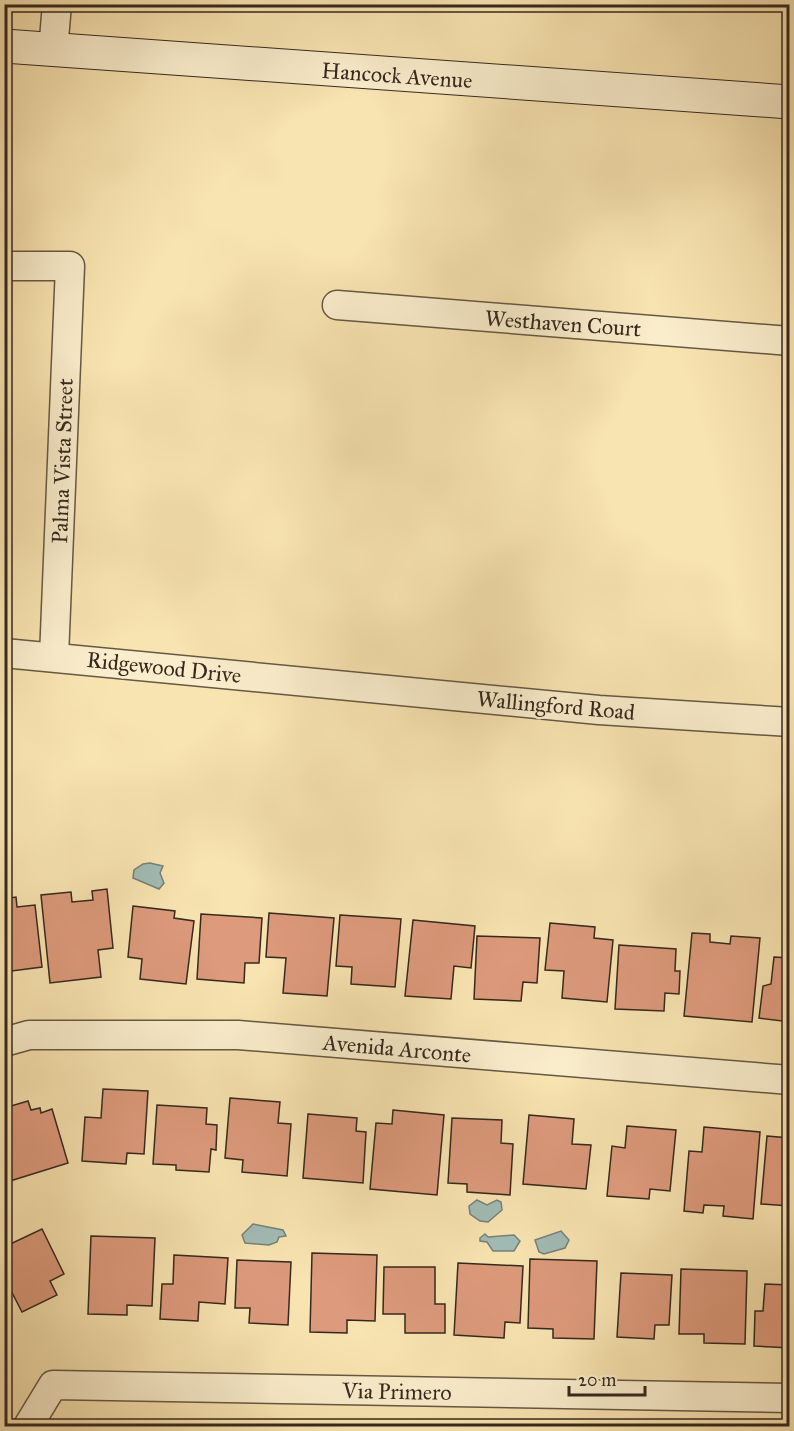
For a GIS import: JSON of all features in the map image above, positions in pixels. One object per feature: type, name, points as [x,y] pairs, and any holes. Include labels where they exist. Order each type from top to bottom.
[{"type":"main road","name":"Hancock Avenue","points":[[4,46],[789,102]]},
{"type":"street","points":[[53,51],[57,4]]},
{"type":"street","name":"Palma Vista Street","points":[[4,266],[70,266],[54,657]]},
{"type":"street","name":"Westhaven Court","points":[[337,305],[789,341]]},
{"type":"street","name":"Ridgewood Drive","points":[[4,653],[323,683]]},
{"type":"street","name":"Wallingford Road","points":[[323,683],[599,710],[789,722]]},
{"type":"street","name":"Avenida Arconte","points":[[4,1042],[29,1035],[238,1035],[789,1080]]},
{"type":"street","name":"Via Primero","points":[[28,1426],[53,1385],[789,1398]]},
{"type":"water","points":[[143,864],[163,866],[160,873],[164,883],[159,889],[133,878],[134,870]]},
{"type":"water","points":[[477,1200],[487,1205],[497,1200],[501,1202],[502,1210],[488,1222],[480,1221],[470,1214],[469,1206]]},
{"type":"water","points":[[253,1224],[283,1230],[286,1236],[279,1237],[277,1242],[269,1245],[245,1243],[242,1235]]},
{"type":"water","points":[[561,1231],[569,1240],[565,1248],[544,1254],[539,1252],[535,1240]]},
{"type":"water","points":[[485,1234],[488,1237],[514,1235],[520,1241],[514,1251],[493,1251],[487,1242],[480,1241]]},
{"type":"building","points":[[107,889],[113,948],[98,950],[101,977],[50,983],[41,895],[71,892],[72,902],[93,900],[92,891]]},
{"type":"building","points":[[16,897],[17,907],[35,905],[42,967],[4,972],[4,899]]},
{"type":"building","points":[[133,906],[175,911],[174,918],[194,921],[186,984],[140,979],[142,959],[128,957]]},
{"type":"building","points":[[269,913],[334,918],[327,996],[283,993],[286,958],[266,957]]},
{"type":"building","points":[[201,914],[262,918],[259,963],[245,963],[244,983],[197,979]]},
{"type":"building","points":[[340,915],[401,919],[395,987],[351,984],[352,967],[336,966]]},
{"type":"building","points":[[413,920],[475,926],[471,968],[454,966],[451,999],[405,996]]},
{"type":"building","points":[[550,923],[595,927],[594,938],[613,940],[607,1002],[562,998],[564,971],[545,970]]},
{"type":"building","points":[[692,933],[710,934],[710,942],[730,944],[731,936],[760,938],[752,1022],[684,1016]]},
{"type":"building","points":[[477,936],[540,938],[537,983],[523,982],[521,1001],[474,999]]},
{"type":"building","points":[[619,945],[676,949],[675,971],[680,971],[679,994],[665,993],[664,1011],[615,1009]]},
{"type":"building","points":[[774,957],[790,958],[790,1022],[759,1018],[763,986],[771,984]]},
{"type":"building","points":[[103,1089],[148,1091],[144,1154],[127,1153],[126,1164],[82,1161],[85,1117],[101,1118]]},
{"type":"building","points":[[230,1098],[280,1102],[278,1123],[291,1124],[287,1176],[242,1172],[243,1160],[225,1158]]},
{"type":"building","points":[[28,1101],[31,1110],[40,1108],[41,1113],[52,1109],[68,1163],[10,1181],[4,1164],[4,1108]]},
{"type":"building","points":[[157,1105],[207,1108],[206,1124],[217,1125],[216,1150],[211,1149],[209,1172],[176,1170],[176,1165],[153,1164]]},
{"type":"building","points":[[393,1110],[444,1115],[437,1195],[370,1189],[376,1123],[392,1124]]},
{"type":"building","points":[[308,1114],[357,1118],[356,1131],[366,1132],[363,1183],[303,1178]]},
{"type":"building","points":[[529,1115],[574,1119],[572,1144],[591,1145],[586,1189],[523,1184]]},
{"type":"building","points":[[452,1118],[502,1120],[501,1143],[513,1144],[510,1195],[467,1192],[467,1184],[448,1183]]},
{"type":"building","points":[[627,1126],[676,1130],[670,1191],[650,1189],[649,1199],[607,1196],[612,1146],[625,1148]]},
{"type":"building","points":[[704,1127],[760,1132],[753,1219],[723,1216],[724,1206],[704,1205],[703,1213],[684,1211],[689,1151],[702,1152]]},
{"type":"building","points":[[767,1136],[790,1138],[790,1206],[761,1204]]},
{"type":"building","points":[[42,1229],[64,1274],[50,1281],[57,1295],[22,1312],[4,1277],[4,1247]]},
{"type":"building","points":[[91,1236],[155,1238],[152,1306],[127,1305],[127,1315],[88,1314]]},
{"type":"building","points":[[312,1253],[377,1255],[375,1321],[347,1320],[347,1333],[310,1332]]},
{"type":"building","points":[[174,1255],[228,1258],[225,1304],[199,1302],[198,1321],[160,1319],[162,1284],[173,1284]]},
{"type":"building","points":[[530,1259],[597,1261],[594,1339],[553,1338],[553,1329],[528,1328]]},
{"type":"building","points":[[237,1260],[291,1262],[288,1325],[249,1323],[250,1308],[235,1308]]},
{"type":"building","points":[[458,1263],[523,1266],[520,1323],[505,1322],[504,1338],[454,1335]]},
{"type":"building","points":[[384,1267],[435,1267],[435,1304],[445,1304],[445,1333],[405,1333],[405,1314],[383,1314]]},
{"type":"building","points":[[681,1269],[747,1271],[745,1344],[704,1343],[704,1334],[679,1334]]},
{"type":"building","points":[[621,1273],[672,1275],[669,1325],[655,1325],[654,1339],[617,1337]]},
{"type":"building","points":[[765,1284],[790,1285],[790,1348],[754,1346],[755,1311],[763,1311]]}]
